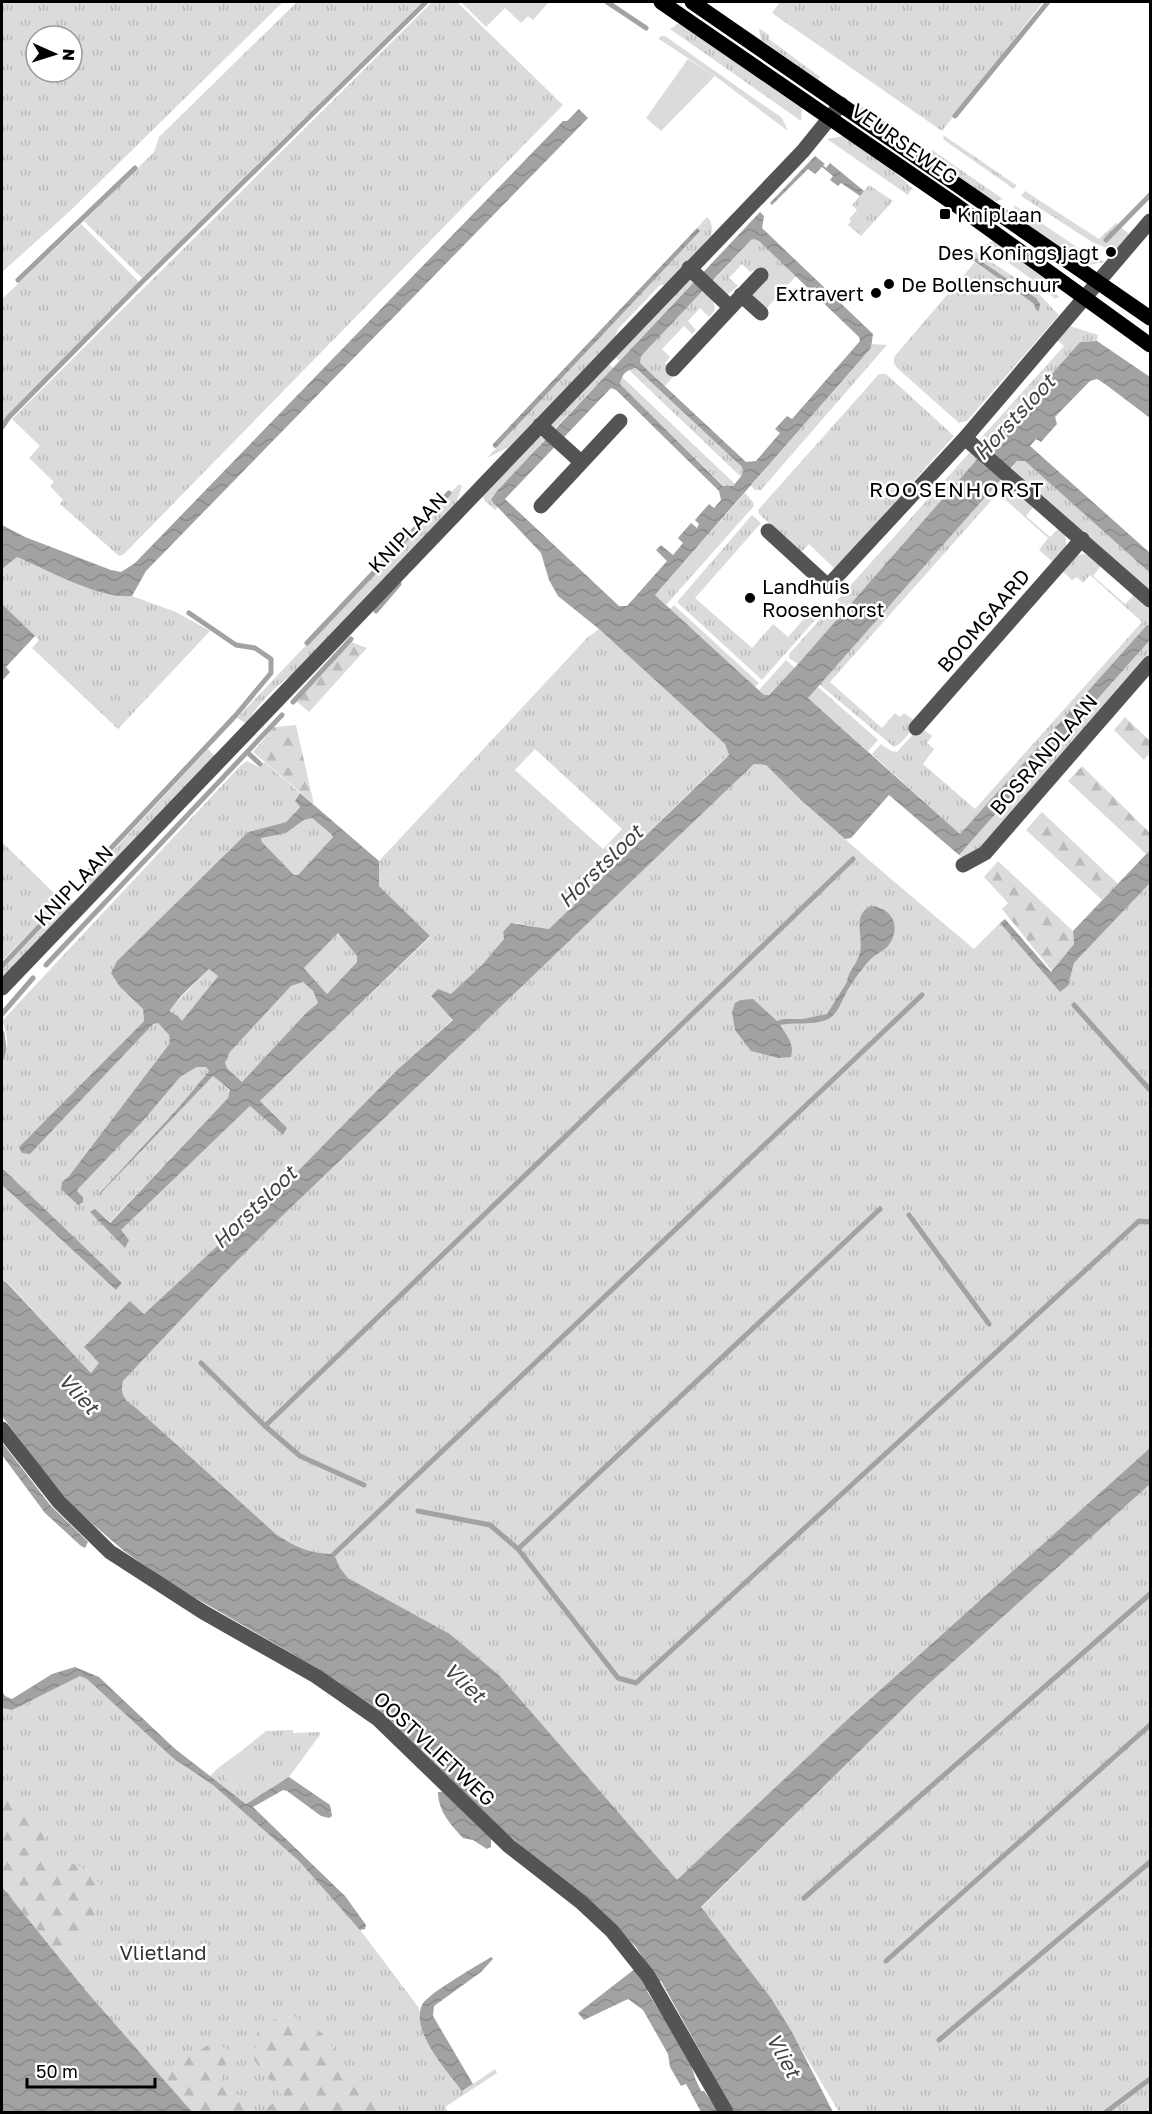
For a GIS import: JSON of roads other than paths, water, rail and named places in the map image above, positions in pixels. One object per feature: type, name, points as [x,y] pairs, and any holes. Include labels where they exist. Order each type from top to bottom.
[{"type":"main road","name":"VEURSEWEG","points":[[661,2],[831,117],[1150,345]]},
{"type":"main road","name":"VEURSEWEG","points":[[692,2],[1150,318]]},
{"type":"street","name":"KNIPLAAN","points":[[2,988],[543,428],[803,151],[841,104]]},
{"type":"street","points":[[768,531],[828,586],[965,438],[1150,221]]},
{"type":"street","points":[[692,271],[730,307]]},
{"type":"street","points":[[673,369],[761,275]]},
{"type":"street","points":[[741,295],[760,314]]},
{"type":"street","points":[[541,506],[620,421]]},
{"type":"street","points":[[543,428],[580,462]]},
{"type":"street","points":[[965,438],[1150,600]]},
{"type":"street","name":"BOOMGAARD","points":[[916,728],[1082,539]]},
{"type":"street","name":"BOSRANDLAAN","points":[[963,865],[985,853],[1150,663]]},
{"type":"street","name":"OOSTVLIETWEG","points":[[2,1429],[59,1502],[110,1552],[203,1612],[316,1676],[378,1719],[509,1845],[581,1902],[604,1924],[645,1972],[726,2112]]},
{"type":"water","points":[[579,109],[588,118],[146,571],[132,596],[119,596],[90,589],[17,557],[2,569],[2,525],[25,537],[111,570],[121,572],[135,563],[563,121],[567,121]]},
{"type":"water","points":[[815,156],[825,164],[823,165],[826,168],[830,163],[864,191],[860,196],[841,183],[838,186],[830,180],[833,176],[822,167],[815,174],[808,169],[772,205],[770,203]]},
{"type":"water","name":"Vliet","points":[[760,212],[764,216],[762,228],[873,334],[871,348],[655,595],[764,695],[769,695],[1080,342],[1097,341],[1150,377],[1150,418],[1097,379],[1090,381],[1055,417],[1057,424],[1041,442],[1036,439],[1030,446],[1150,553],[1150,573],[1025,461],[1017,461],[808,698],[960,834],[1147,625],[1150,626],[1150,640],[959,855],[889,795],[851,838],[845,839],[766,765],[754,764],[278,1220],[123,1381],[122,1390],[128,1402],[277,1535],[304,1549],[334,1554],[340,1568],[348,1578],[450,1634],[500,1676],[677,1880],[850,1717],[1150,1448],[1150,1484],[923,1689],[701,1907],[771,1998],[792,2032],[833,2112],[734,2112],[661,1981],[647,1991],[689,2058],[701,2091],[704,2091],[719,2112],[701,2112],[686,2084],[681,2086],[670,2067],[668,2054],[643,2010],[628,1999],[584,2020],[578,2013],[645,1961],[636,1947],[586,1898],[500,1828],[383,1713],[319,1669],[168,1582],[124,1551],[79,1512],[56,1488],[2,1416],[2,1280],[91,1373],[99,1363],[84,1347],[130,1301],[144,1314],[297,1172],[397,1070],[453,1020],[431,996],[438,989],[451,994],[482,965],[504,939],[503,932],[511,923],[549,929],[729,755],[725,744],[599,629],[558,596],[549,580],[541,553],[491,500]],"holes":[[[754,239],[759,241],[859,337],[860,341],[792,419],[787,416],[775,429],[780,433],[756,461],[746,462],[640,363],[641,356]],[[636,368],[742,467],[743,474],[733,486],[723,486],[620,384],[627,371]],[[611,388],[616,390],[719,491],[721,500],[714,508],[709,504],[695,520],[699,524],[697,528],[691,523],[678,538],[683,543],[673,555],[661,545],[656,550],[667,561],[627,606],[619,606],[505,499]]]},
{"type":"water","points":[[697,228],[700,231],[496,448],[493,447],[493,444]]},
{"type":"water","points":[[972,255],[1036,298],[1040,304],[1039,311],[1036,310],[1034,304],[970,258]]},
{"type":"water","points":[[2,604],[35,636],[6,667],[10,672],[2,681]]},
{"type":"water","points":[[300,793],[379,861],[379,886],[430,936],[260,1101],[287,1128],[283,1135],[250,1106],[121,1230],[129,1240],[125,1248],[90,1212],[95,1209],[110,1223],[228,1098],[230,1090],[213,1076],[98,1195],[179,1107],[209,1071],[206,1067],[197,1067],[180,1077],[143,1121],[79,1188],[77,1191],[83,1197],[83,1202],[78,1205],[61,1189],[62,1182],[69,1176],[170,1043],[169,1035],[158,1023],[153,1024],[30,1154],[22,1153],[19,1147],[144,1021],[143,1009],[120,987],[111,973],[117,961],[248,832],[286,822],[300,807],[295,801]],"holes":[[[312,818],[333,837],[298,875],[294,875],[262,842],[261,838],[286,833],[304,820]],[[338,933],[357,956],[357,962],[327,994],[304,968]],[[209,969],[218,976],[182,1021],[169,1011]],[[303,982],[313,991],[318,1003],[242,1082],[227,1068],[225,1062],[230,1052],[291,986]]]},
{"type":"water","points":[[1150,850],[1150,883],[1074,963],[1068,986],[1060,992],[1000,923],[1005,919],[1051,972],[1074,944],[1073,931]]},
{"type":"water","points":[[871,906],[890,915],[895,926],[892,939],[887,947],[873,957],[861,971],[833,1015],[824,1021],[780,1025],[791,1043],[791,1057],[778,1058],[751,1051],[735,1030],[732,1012],[735,1003],[753,999],[777,1021],[827,1014],[847,982],[859,956],[861,915]]},
{"type":"water","points":[[2,1168],[122,1283],[116,1290],[2,1185]]},
{"type":"water","points":[[2,1444],[51,1506],[88,1542],[85,1548],[45,1513],[2,1455]]},
{"type":"water","points":[[75,1667],[99,1677],[174,1748],[246,1804],[289,1777],[330,1805],[332,1816],[329,1818],[321,1816],[283,1790],[253,1807],[345,1896],[366,1925],[365,1929],[360,1930],[299,1861],[213,1785],[173,1758],[87,1679],[80,1676],[12,1710],[3,1708],[2,1691],[5,1696],[12,1699],[52,1674]]},
{"type":"water","points":[[438,1792],[443,1792],[491,1839],[491,1847],[487,1849],[473,1840],[463,1838],[443,1811]]},
{"type":"water","name":"Vlietland","points":[[2,1887],[86,1991],[192,2112],[2,2112]]},
{"type":"water","points":[[491,1957],[493,1959],[481,1972],[434,2006],[433,2016],[473,2084],[462,2091],[432,2051],[426,2039],[421,2027],[422,2005],[433,1994]]},
{"type":"waterway","points":[[2,427],[9,417],[143,281],[426,2]]},
{"type":"waterway","points":[[607,2],[646,28]]},
{"type":"waterway","points":[[955,116],[1048,2]]},
{"type":"waterway","points":[[18,280],[135,168]]},
{"type":"waterway","points":[[1106,240],[1150,195]]},
{"type":"waterway","points":[[307,643],[449,493]]},
{"type":"waterway","points":[[376,611],[399,584]]},
{"type":"waterway","points":[[83,878],[236,715],[271,673],[271,659],[255,648],[236,645],[189,613]]},
{"type":"waterway","points":[[293,702],[351,639]]},
{"type":"waterway","points":[[46,965],[282,715]]},
{"type":"waterway","points":[[247,752],[260,764]]},
{"type":"waterway","points":[[265,1426],[853,859]]},
{"type":"waterway","points":[[2,966],[66,898]]},
{"type":"waterway","points":[[2,1014],[33,978]]},
{"type":"waterway","points":[[334,1554],[922,995]]},
{"type":"waterway","points":[[1074,1005],[1150,1090]]},
{"type":"waterway","points":[[2,1033],[4,1049],[2,1057]]},
{"type":"waterway","points":[[518,1549],[880,1209]]},
{"type":"waterway","points":[[909,1215],[989,1324]]},
{"type":"waterway","points":[[418,1511],[490,1525],[518,1549],[618,1678],[636,1683],[1139,1221],[1150,1222]]},
{"type":"waterway","points":[[201,1363],[265,1426],[300,1456],[364,1485]]},
{"type":"waterway","points":[[804,1898],[1150,1594]]},
{"type":"waterway","points":[[886,1961],[1150,1725]]},
{"type":"waterway","points":[[939,2040],[1150,1862]]},
{"type":"waterway","points":[[1106,2112],[1150,2079]]},
{"type":"place","name":"Kniplaan","points":[[945,214]]},
{"type":"place","name":"Des Konings jagt","points":[[1111,252]]},
{"type":"place","name":"De Bollenschuur","points":[[889,284]]},
{"type":"place","name":"Extravert","points":[[876,293]]},
{"type":"place","name":"Landhuis Roosenhorst","points":[[750,598]]},
{"type":"district","name":"ROOSENHORST","points":[[957,489]]},
{"type":"water label","name":"Horstsloot","points":[[1014,417]]},
{"type":"water label","name":"Horstsloot","points":[[600,866]]},
{"type":"water label","name":"Horstsloot","points":[[254,1207]]}]
